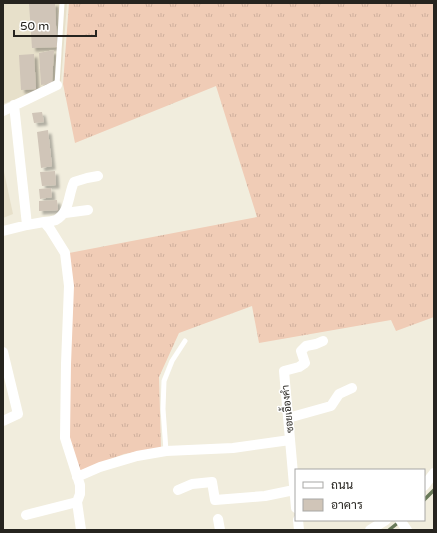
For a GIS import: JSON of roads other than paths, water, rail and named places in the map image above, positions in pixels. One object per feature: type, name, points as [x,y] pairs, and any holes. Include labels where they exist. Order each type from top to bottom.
[{"type":"street","points":[[3,111],[57,85]]},
{"type":"street","points":[[14,105],[27,225]]},
{"type":"street","points":[[3,232],[27,225],[56,220],[64,213],[74,182],[98,176]]},
{"type":"street","points":[[64,213],[88,210]]},
{"type":"street","points":[[44,222],[50,229],[64,253],[69,286],[65,438],[80,485],[80,494],[77,502],[81,530]]},
{"type":"street","name":"ซอยเอื้องคำ","points":[[295,499],[284,371],[299,367],[305,363],[301,351],[306,346],[323,341]]},
{"type":"street","points":[[3,352],[18,414],[3,421]]},
{"type":"street","points":[[288,418],[331,406],[339,394],[352,388]]},
{"type":"street","points":[[77,477],[100,467],[129,458],[166,452],[233,448],[290,440]]},
{"type":"street","points":[[425,485],[434,473]]},
{"type":"street","points":[[178,490],[192,484],[212,482],[215,500],[265,496],[294,490]]},
{"type":"street","points":[[26,515],[77,502]]},
{"type":"street","points":[[218,519],[220,530]]},
{"type":"street","points":[[370,530],[384,521]]},
{"type":"lane","points":[[57,85],[62,3]]},
{"type":"lane","points":[[166,452],[163,409],[164,381],[172,361],[185,341]]},
{"type":"waterway","points":[[425,499],[434,490]]},
{"type":"waterway","points":[[389,530],[399,522]]}]
